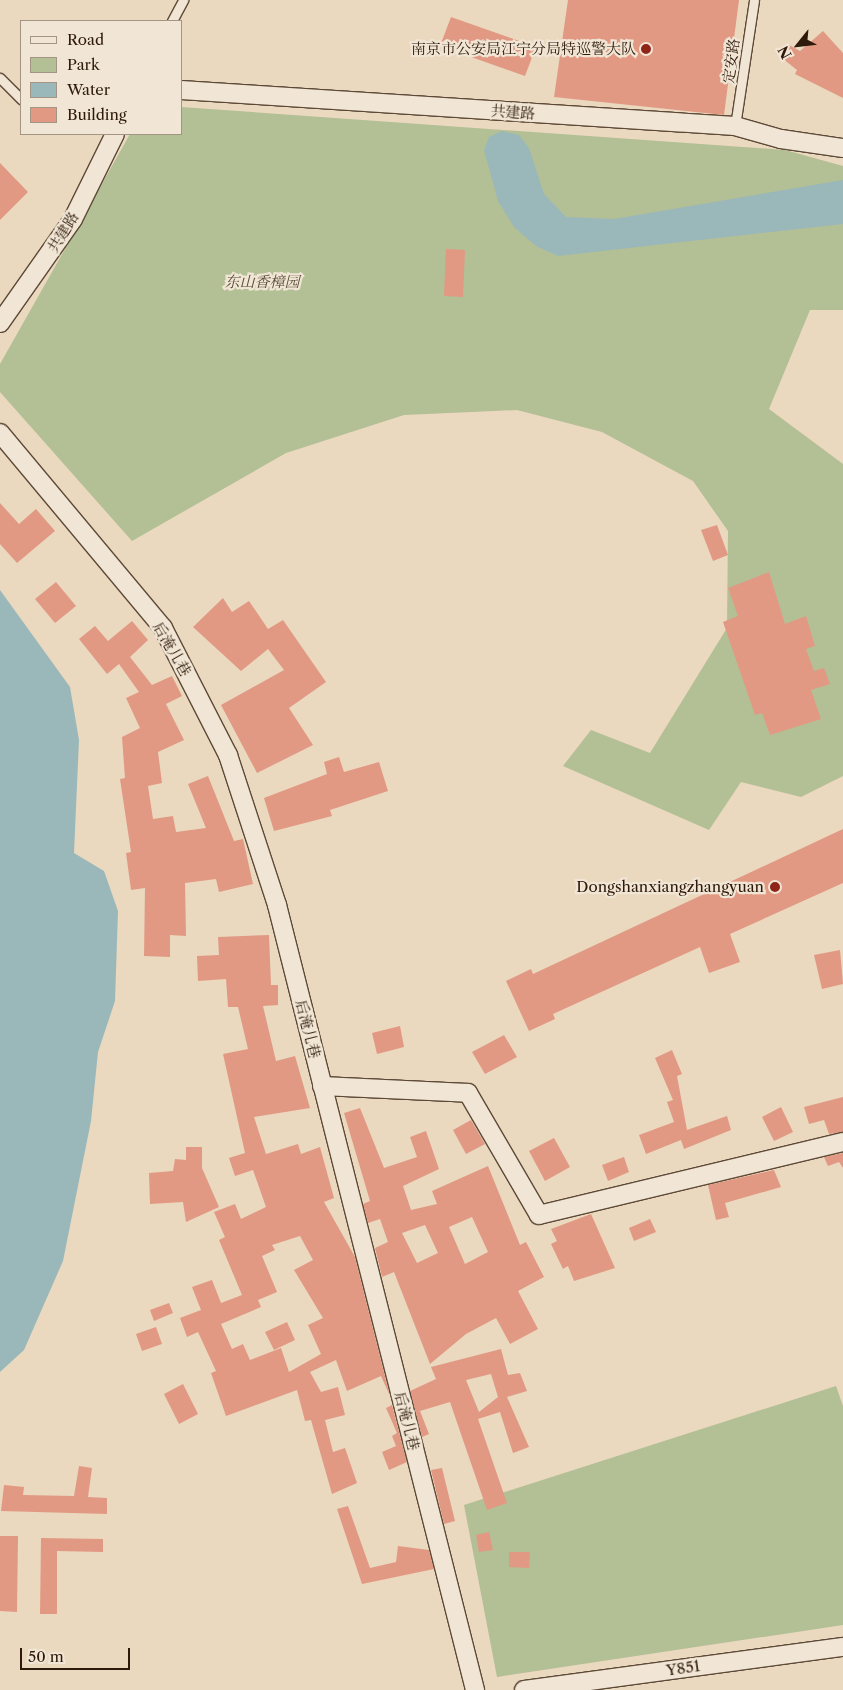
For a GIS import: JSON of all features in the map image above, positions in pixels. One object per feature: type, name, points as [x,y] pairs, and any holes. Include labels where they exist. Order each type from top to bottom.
[{"type":"street","name":"共建路","points":[[182,90],[735,126],[781,139],[843,148]]},
{"type":"street","name":"共建路","points":[[0,323],[73,219],[115,135]]},
{"type":"street","name":"后淹儿巷","points":[[0,433],[163,628],[228,754],[277,905],[476,1690]]},
{"type":"street","points":[[322,1086],[468,1093],[539,1215],[843,1142]]},
{"type":"street","name":"Y851","points":[[524,1690],[843,1647]]},
{"type":"lane","points":[[173,20],[183,0]]},
{"type":"lane","name":"定安路","points":[[735,126],[754,0]]},
{"type":"lane","points":[[0,78],[20,98]]},
{"type":"green space","name":"东山香樟园","points":[[182,107],[785,150],[843,166],[843,310],[810,310],[769,409],[843,464],[843,776],[801,797],[741,782],[709,830],[563,766],[591,730],[650,753],[727,628],[728,531],[693,481],[602,432],[517,410],[404,415],[286,453],[132,541],[0,392],[0,364],[129,135],[182,135]]},
{"type":"green space","points":[[836,1386],[843,1406],[843,1625],[497,1677],[464,1505]]},
{"type":"water","points":[[502,131],[519,135],[529,148],[544,194],[566,217],[614,219],[843,180],[843,224],[558,256],[536,246],[514,227],[498,201],[484,150],[489,137]]},
{"type":"water","points":[[0,590],[70,687],[79,740],[74,853],[104,871],[118,911],[115,1001],[98,1052],[91,1121],[63,1261],[24,1350],[0,1372]]},
{"type":"building","name":"南京市公安局江宁分局特巡警大队","points":[[568,0],[739,0],[724,115],[554,97]]},
{"type":"building","points":[[451,17],[536,47],[525,76],[440,46]]},
{"type":"building","points":[[823,31],[843,53],[843,98],[795,74],[797,70],[782,58],[789,45],[800,51]]},
{"type":"building","points":[[0,163],[28,192],[0,220]]},
{"type":"building","points":[[446,249],[465,250],[463,297],[444,296]]},
{"type":"building","points":[[0,503],[19,524],[36,509],[55,531],[17,563],[0,544]]},
{"type":"building","points":[[717,525],[728,555],[713,561],[701,530]]},
{"type":"building","points":[[769,572],[785,624],[806,616],[815,646],[806,649],[814,671],[824,668],[830,684],[811,690],[821,719],[770,735],[762,713],[755,715],[723,622],[738,616],[728,588]]},
{"type":"building","points":[[56,582],[76,606],[55,623],[35,599]]},
{"type":"building","points":[[223,598],[232,612],[249,601],[268,629],[283,620],[326,682],[289,708],[313,745],[257,773],[221,705],[284,670],[268,649],[241,671],[193,627]]},
{"type":"building","points":[[132,621],[148,640],[130,657],[152,685],[172,676],[182,696],[166,704],[184,740],[158,752],[162,783],[148,786],[153,819],[173,816],[176,832],[206,828],[188,784],[208,776],[234,841],[243,839],[253,884],[219,892],[216,879],[185,883],[186,936],[170,935],[170,957],[144,956],[145,888],[131,890],[126,853],[131,852],[120,779],[125,778],[122,737],[140,728],[126,698],[139,692],[119,664],[107,674],[79,639],[95,626],[108,641]]},
{"type":"building","points":[[339,757],[344,772],[379,762],[388,791],[330,810],[332,816],[274,831],[264,798],[327,774],[324,762]]},
{"type":"building","points":[[843,829],[843,883],[730,934],[740,962],[709,973],[700,947],[553,1014],[555,1019],[529,1031],[506,981],[531,969],[533,974]]},
{"type":"building","points":[[269,935],[271,985],[278,985],[278,1005],[263,1006],[276,1061],[295,1056],[310,1108],[254,1117],[266,1154],[298,1144],[301,1154],[320,1147],[334,1198],[324,1202],[355,1257],[390,1396],[381,1376],[347,1391],[336,1360],[310,1372],[321,1392],[338,1387],[345,1415],[325,1420],[333,1452],[345,1448],[357,1483],[332,1494],[311,1420],[305,1421],[297,1390],[226,1416],[211,1373],[216,1371],[198,1332],[187,1337],[180,1318],[201,1310],[192,1287],[212,1280],[221,1303],[242,1295],[219,1240],[225,1237],[214,1212],[235,1204],[241,1219],[266,1207],[253,1170],[235,1176],[229,1158],[245,1153],[223,1054],[248,1049],[238,1007],[228,1007],[226,979],[198,981],[197,956],[219,955],[218,937]],"holes":[[[300,1236],[313,1260],[294,1270],[323,1318],[308,1325],[321,1354],[289,1372],[281,1348],[250,1360],[243,1344],[232,1349],[221,1324],[261,1307],[258,1300],[277,1292],[262,1256],[275,1250],[272,1245]]]},
{"type":"building","points":[[840,950],[843,984],[822,989],[814,955]]},
{"type":"building","points":[[400,1026],[404,1047],[377,1054],[372,1033]]},
{"type":"building","points":[[504,1035],[517,1057],[485,1074],[472,1052]]},
{"type":"building","points":[[672,1050],[682,1074],[677,1076],[687,1130],[727,1116],[731,1130],[684,1149],[681,1140],[646,1154],[639,1135],[674,1122],[667,1102],[673,1100],[655,1058]]},
{"type":"building","points":[[843,1097],[843,1132],[829,1134],[824,1120],[809,1124],[804,1107]]},
{"type":"building","points":[[781,1107],[793,1132],[774,1141],[762,1117]]},
{"type":"building","points":[[360,1108],[384,1168],[417,1157],[410,1137],[426,1131],[439,1169],[403,1186],[411,1210],[437,1204],[432,1191],[488,1166],[520,1245],[526,1242],[544,1277],[518,1291],[538,1329],[510,1344],[496,1318],[466,1334],[430,1364],[394,1272],[382,1277],[375,1248],[388,1242],[380,1219],[368,1223],[363,1204],[370,1201],[344,1113]],"holes":[[[472,1217],[488,1252],[465,1264],[449,1227]],[[425,1225],[438,1253],[417,1263],[402,1233]]]},
{"type":"building","points":[[471,1120],[485,1144],[466,1154],[453,1130]]},
{"type":"building","points":[[554,1138],[570,1167],[545,1181],[529,1151]]},
{"type":"building","points":[[186,1147],[202,1147],[202,1168],[219,1207],[186,1222],[183,1202],[150,1204],[149,1173],[173,1171],[175,1159],[186,1160]]},
{"type":"building","points":[[843,1153],[843,1168],[839,1162],[828,1166],[824,1157]]},
{"type":"building","points":[[624,1157],[629,1172],[608,1181],[602,1165]]},
{"type":"building","points":[[774,1170],[781,1187],[725,1203],[729,1217],[716,1220],[708,1185]]},
{"type":"building","points":[[591,1214],[615,1268],[574,1281],[568,1266],[563,1269],[551,1244],[557,1241],[551,1229]]},
{"type":"building","points":[[650,1219],[656,1232],[634,1241],[629,1228]]},
{"type":"building","points":[[169,1303],[173,1313],[154,1321],[150,1310]]},
{"type":"building","points":[[287,1322],[295,1340],[274,1350],[265,1332]]},
{"type":"building","points":[[156,1327],[162,1344],[142,1351],[136,1334]]},
{"type":"building","points":[[501,1349],[508,1375],[520,1373],[527,1391],[507,1397],[529,1447],[513,1453],[500,1412],[478,1419],[507,1503],[487,1510],[450,1402],[420,1411],[429,1434],[422,1437],[410,1391],[436,1379],[431,1367]],"holes":[[[491,1374],[498,1397],[479,1412],[466,1380]]]},
{"type":"building","points":[[183,1384],[198,1414],[179,1424],[164,1394]]},
{"type":"building","points":[[392,1405],[407,1462],[389,1470],[382,1452],[396,1446],[392,1436],[397,1433],[386,1408]]},
{"type":"building","points":[[79,1466],[92,1468],[88,1497],[107,1498],[107,1514],[1,1511],[4,1485],[24,1487],[23,1495],[74,1496]]},
{"type":"building","points":[[442,1468],[455,1521],[444,1524],[431,1470]]},
{"type":"building","points":[[348,1506],[370,1568],[396,1562],[398,1546],[429,1550],[434,1569],[362,1584],[337,1509]]},
{"type":"building","points":[[489,1532],[493,1550],[479,1552],[476,1535]]},
{"type":"building","points":[[0,1536],[18,1536],[17,1612],[0,1611]]},
{"type":"building","points":[[41,1538],[103,1539],[103,1552],[57,1551],[57,1614],[40,1614]]},
{"type":"building","points":[[509,1552],[530,1552],[529,1568],[509,1567]]},
{"type":"place","name":"南京市公安局江宁分局特巡警大队","points":[[646,49]]},
{"type":"place","name":"Dongshanxiangzhangyuan","points":[[775,887]]}]
